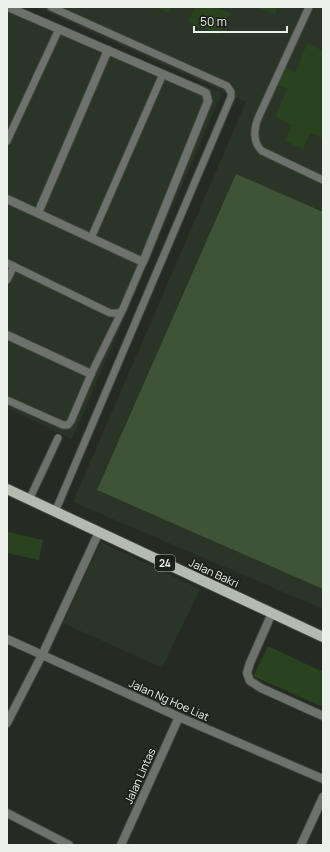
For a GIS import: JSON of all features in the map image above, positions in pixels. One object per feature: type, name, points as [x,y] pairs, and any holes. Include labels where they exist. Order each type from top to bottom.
[{"type":"main road","name":"Jalan Bakri","points":[[7,489],[323,637]]},
{"type":"street","points":[[7,199],[143,262],[208,101],[206,94],[8,7]]},
{"type":"street","points":[[38,213],[108,50]]},
{"type":"street","points":[[7,336],[91,374]]},
{"type":"street","points":[[7,723],[48,643],[99,532]]},
{"type":"street","points":[[272,613],[247,673],[250,681],[255,686],[323,716]]},
{"type":"street","name":"Jalan Ng Hoe Liat","points":[[7,639],[42,653],[180,717],[323,779]]},
{"type":"street","name":"Jalan Lintas","points":[[121,845],[180,717]]},
{"type":"street","points":[[301,845],[323,797]]},
{"type":"street","points":[[7,813],[69,845]]},
{"type":"lane","points":[[50,7],[227,86],[231,92],[231,97],[54,512]]},
{"type":"lane","points":[[309,7],[257,120],[255,134],[258,147],[262,151],[323,180]]},
{"type":"lane","points":[[7,141],[59,29]]},
{"type":"lane","points":[[91,238],[163,74]]},
{"type":"lane","points":[[7,400],[63,426],[68,425],[72,421],[91,374],[122,311],[143,262]]},
{"type":"lane","points":[[7,280],[10,265],[110,313],[115,314],[122,311]]},
{"type":"lane","points":[[29,500],[58,438]]},
{"type":"shaded area","points":[[7,7],[13,7],[222,93],[72,439],[7,408]]},
{"type":"shaded area","points":[[36,7],[323,7],[323,609],[73,502],[246,102]]},
{"type":"shaded area","points":[[101,542],[200,589],[162,668],[63,623]]},
{"type":"green space","points":[[236,174],[323,212],[323,589],[97,490]]},
{"type":"building","points":[[155,7],[171,7],[169,13]]},
{"type":"building","points":[[195,7],[217,7],[230,13],[219,35],[188,22]]},
{"type":"building","points":[[256,7],[277,7],[275,14]]},
{"type":"building","points":[[307,43],[323,51],[323,138],[310,133],[303,149],[285,141],[292,125],[275,117],[287,89],[277,85],[285,67],[296,72]]},
{"type":"building","points":[[8,532],[43,540],[39,560],[7,553]]},
{"type":"building","points":[[268,646],[323,672],[323,707],[253,676]]}]
